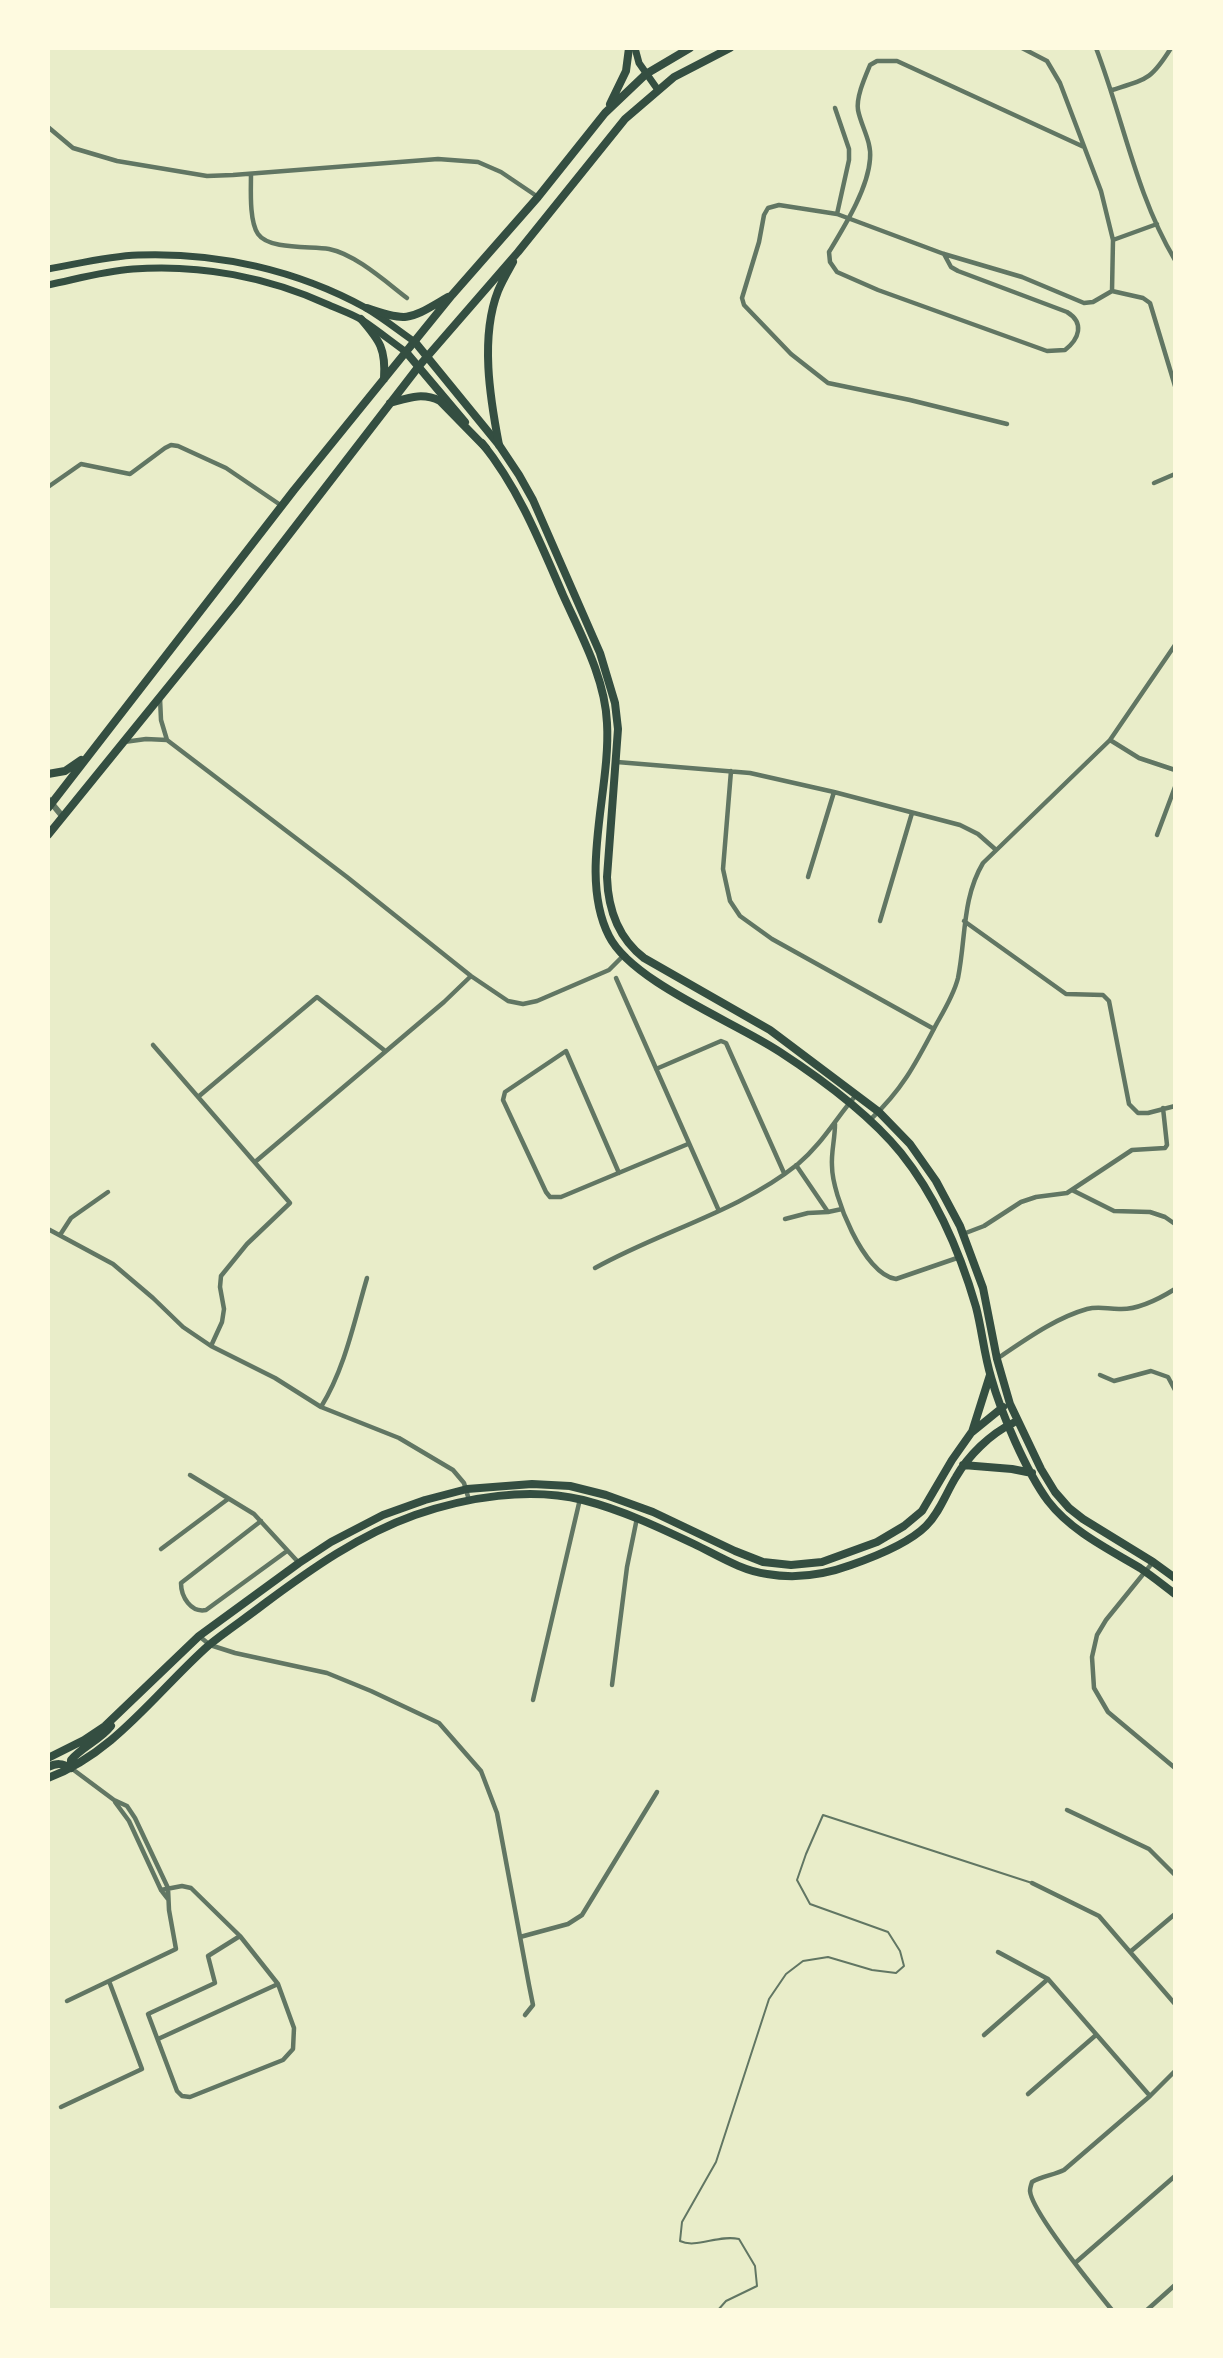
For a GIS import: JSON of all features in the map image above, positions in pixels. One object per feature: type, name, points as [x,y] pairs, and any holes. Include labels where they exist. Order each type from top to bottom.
[{"type":"main road","points":[[605,113],[626,71],[629,48]]},
{"type":"main road","points":[[635,48],[639,63],[658,90]]},
{"type":"main road","points":[[49,803],[96,747],[282,506],[384,379],[452,295],[538,197],[605,113],[646,74],[690,48]]},
{"type":"main road","points":[[48,836],[237,602],[419,366],[518,252],[625,119],[658,90],[692,66],[730,48]]},
{"type":"main road","points":[[499,445],[491,401],[490,326],[498,292],[518,252]]},
{"type":"main road","points":[[48,269],[137,255],[183,255],[226,260],[271,269],[306,280],[367,308],[393,318],[403,319],[425,311],[452,295]]},
{"type":"main road","points":[[48,285],[88,274],[134,268],[179,268],[270,281],[302,292],[360,319],[406,352],[419,366],[486,448],[526,511],[591,658],[600,685],[607,720],[607,752],[596,872],[596,896],[608,935],[623,956],[640,972],[780,1052],[870,1120],[900,1152],[927,1189],[960,1257],[976,1309],[990,1375],[1001,1408],[1047,1500],[1078,1530],[1145,1572],[1175,1594]]},
{"type":"main road","points":[[367,308],[415,342],[428,355],[499,445],[533,500],[600,653],[615,704],[618,729],[607,877],[608,897],[614,919],[622,935],[644,958],[770,1030],[879,1112],[910,1144],[936,1181],[963,1234],[983,1288],[997,1359],[1010,1404],[1041,1469],[1055,1492],[1068,1508],[1083,1519],[1175,1578]]},
{"type":"main road","points":[[360,319],[378,339],[385,362],[384,379]]},
{"type":"main road","points":[[390,403],[412,396],[431,397],[440,401],[486,448]]},
{"type":"main road","points":[[48,774],[65,771],[96,747]]},
{"type":"main road","points":[[971,1433],[990,1375]]},
{"type":"main road","points":[[48,1758],[84,1740],[105,1726],[199,1636],[299,1563],[367,1522],[425,1500],[467,1489],[532,1484],[570,1486],[606,1495],[653,1512],[763,1562],[809,1564],[845,1555],[877,1542],[904,1526],[922,1511],[971,1433],[1001,1408],[1010,1404]]},
{"type":"main road","points":[[48,1778],[71,1768],[116,1737],[210,1645],[301,1577],[357,1541],[413,1516],[469,1500],[527,1495],[580,1499],[637,1518],[733,1563],[764,1574],[813,1576],[883,1553],[925,1527],[936,1514],[963,1465],[979,1448],[1008,1425],[1017,1421]]},
{"type":"main road","points":[[963,1465],[1012,1468],[1032,1473]]},
{"type":"main road","points":[[71,1768],[71,1760],[108,1730],[123,1709]]},
{"type":"main road","points":[[48,1767],[56,1763],[71,1768]]},
{"type":"street","points":[[1022,48],[1047,61],[1060,83],[1101,190],[1113,240],[1112,291]]},
{"type":"street","points":[[1096,48],[1112,90],[1137,177],[1175,260]]},
{"type":"street","points":[[1112,90],[1152,76],[1171,48]]},
{"type":"street","points":[[944,254],[951,267],[958,271],[1072,315],[1078,326],[1077,338],[1065,350],[1047,351],[878,290],[837,272],[830,262],[829,252],[850,218],[867,176],[870,159],[870,148],[858,108],[870,65],[877,61],[897,61],[1084,147]]},
{"type":"street","points":[[835,108],[849,149],[849,160],[837,214]]},
{"type":"street","points":[[48,127],[73,148],[117,161],[207,176],[448,160],[478,162],[501,172],[538,197]]},
{"type":"street","points":[[251,174],[254,224],[258,234],[267,242],[330,249],[346,255],[407,298]]},
{"type":"street","points":[[1007,424],[828,383],[805,367],[744,305],[742,298],[742,290],[768,208],[779,205],[837,214],[944,254],[1022,277],[1084,303],[1093,302],[1112,291],[1143,298],[1150,303],[1175,386]]},
{"type":"street","points":[[1113,240],[1157,224]]},
{"type":"street","points":[[48,487],[81,464],[130,474],[165,448],[178,446],[226,468],[282,506]]},
{"type":"street","points":[[1154,483],[1175,474]]},
{"type":"street","points":[[870,1120],[898,1092],[909,1076],[957,981],[964,921],[976,874],[995,849],[1110,740],[1175,645]]},
{"type":"street","points":[[160,698],[161,720],[167,740]]},
{"type":"street","points":[[124,742],[146,739],[167,740],[471,976],[508,1001],[523,1005],[537,1001],[609,970],[623,956]]},
{"type":"street","points":[[1110,740],[1139,758],[1175,770]]},
{"type":"street","points":[[617,762],[731,771],[771,777],[970,829],[995,849]]},
{"type":"street","points":[[731,771],[723,869],[730,902],[740,916],[772,939],[934,1029]]},
{"type":"street","points":[[1157,835],[1175,787]]},
{"type":"street","points":[[808,877],[834,792]]},
{"type":"street","points":[[49,803],[63,817]]},
{"type":"street","points":[[880,921],[912,813]]},
{"type":"street","points":[[964,921],[1066,994],[1103,995],[1109,1001],[1129,1104],[1138,1113],[1148,1113],[1175,1106]]},
{"type":"street","points":[[255,1162],[384,1050],[444,1002],[471,976]]},
{"type":"street","points":[[616,978],[719,1211]]},
{"type":"street","points":[[198,1097],[317,997],[384,1050]]},
{"type":"street","points":[[656,1069],[721,1041],[726,1043],[784,1173]]},
{"type":"street","points":[[153,1045],[288,1200],[289,1205],[247,1244],[221,1276],[220,1287],[224,1309],[222,1322],[211,1346]]},
{"type":"street","points":[[619,1173],[566,1051],[508,1089],[503,1100],[550,1197],[561,1197],[619,1173],[688,1144]]},
{"type":"street","points":[[595,1268],[627,1250],[757,1193],[796,1165],[818,1145],[856,1094]]},
{"type":"street","points":[[963,1234],[984,1226],[1036,1197],[1067,1193],[1132,1150],[1165,1148],[1167,1145],[1163,1108]]},
{"type":"street","points":[[835,1124],[832,1167],[837,1199],[867,1257],[891,1278],[896,1279],[960,1257]]},
{"type":"street","points":[[796,1165],[828,1212]]},
{"type":"street","points":[[1072,1190],[1114,1211],[1150,1212],[1165,1217],[1175,1224]]},
{"type":"street","points":[[60,1235],[71,1218],[108,1192]]},
{"type":"street","points":[[785,1219],[808,1213],[842,1209]]},
{"type":"street","points":[[48,1229],[113,1264],[183,1327],[211,1346],[275,1378],[321,1407],[399,1438],[453,1470],[467,1489],[469,1500]]},
{"type":"street","points":[[321,1407],[341,1367],[367,1278]]},
{"type":"street","points":[[997,1359],[1054,1323],[1077,1312],[1099,1306],[1117,1309],[1138,1307],[1175,1289]]},
{"type":"street","points":[[1100,1375],[1114,1381],[1151,1371],[1168,1377],[1175,1390]]},
{"type":"street","points":[[190,1475],[254,1514],[299,1563]]},
{"type":"street","points":[[161,1549],[228,1498]]},
{"type":"street","points":[[534,1700],[580,1499]]},
{"type":"street","points":[[612,1685],[627,1567],[637,1518]]},
{"type":"street","points":[[261,1521],[181,1583],[186,1601],[193,1609],[206,1610],[288,1551]]},
{"type":"street","points":[[1153,1562],[1106,1620],[1097,1635],[1092,1657],[1094,1688],[1108,1712],[1175,1768]]},
{"type":"street","points":[[199,1636],[210,1645],[235,1653],[327,1673],[439,1723],[481,1771],[498,1813],[533,2005],[525,2015]]},
{"type":"street","points":[[67,2001],[176,1949],[168,1888],[135,1818],[127,1806],[114,1800],[71,1768]]},
{"type":"street","points":[[520,1937],[568,1924],[582,1915],[657,1792]]},
{"type":"street","points":[[114,1800],[129,1821],[161,1890],[168,1899]]},
{"type":"street","points":[[1067,1810],[1149,1849],[1175,1875]]},
{"type":"street","points":[[1032,1883],[1099,1916],[1175,2004]]},
{"type":"street","points":[[161,1890],[182,1886],[190,1888],[240,1936],[278,1984],[294,2028],[293,2049],[283,2060],[190,2097],[182,2096],[177,2091],[148,2014],[215,1983],[208,1956],[240,1936]]},
{"type":"street","points":[[1130,1952],[1175,1914]]},
{"type":"street","points":[[998,1952],[1048,1979],[1150,2096]]},
{"type":"street","points":[[984,2035],[1048,1979]]},
{"type":"street","points":[[61,2107],[142,2069],[109,1981]]},
{"type":"street","points":[[158,2039],[278,1984]]},
{"type":"street","points":[[1029,2094],[1096,2035]]},
{"type":"street","points":[[1112,2310],[1035,2206],[1029,2190],[1032,2182],[1064,2170],[1150,2096],[1175,2071]]},
{"type":"street","points":[[1075,2263],[1175,2176]]},
{"type":"street","points":[[1147,2310],[1175,2285]]},
{"type":"lane","points":[[718,2310],[726,2301],[758,2286],[755,2266],[739,2239],[727,2236],[692,2244],[680,2241],[682,2222],[716,2162],[769,1999],[786,1974],[803,1961],[828,1957],[872,1970],[896,1973],[904,1966],[900,1951],[888,1932],[810,1904],[797,1880],[824,1815],[1032,1883]]}]
